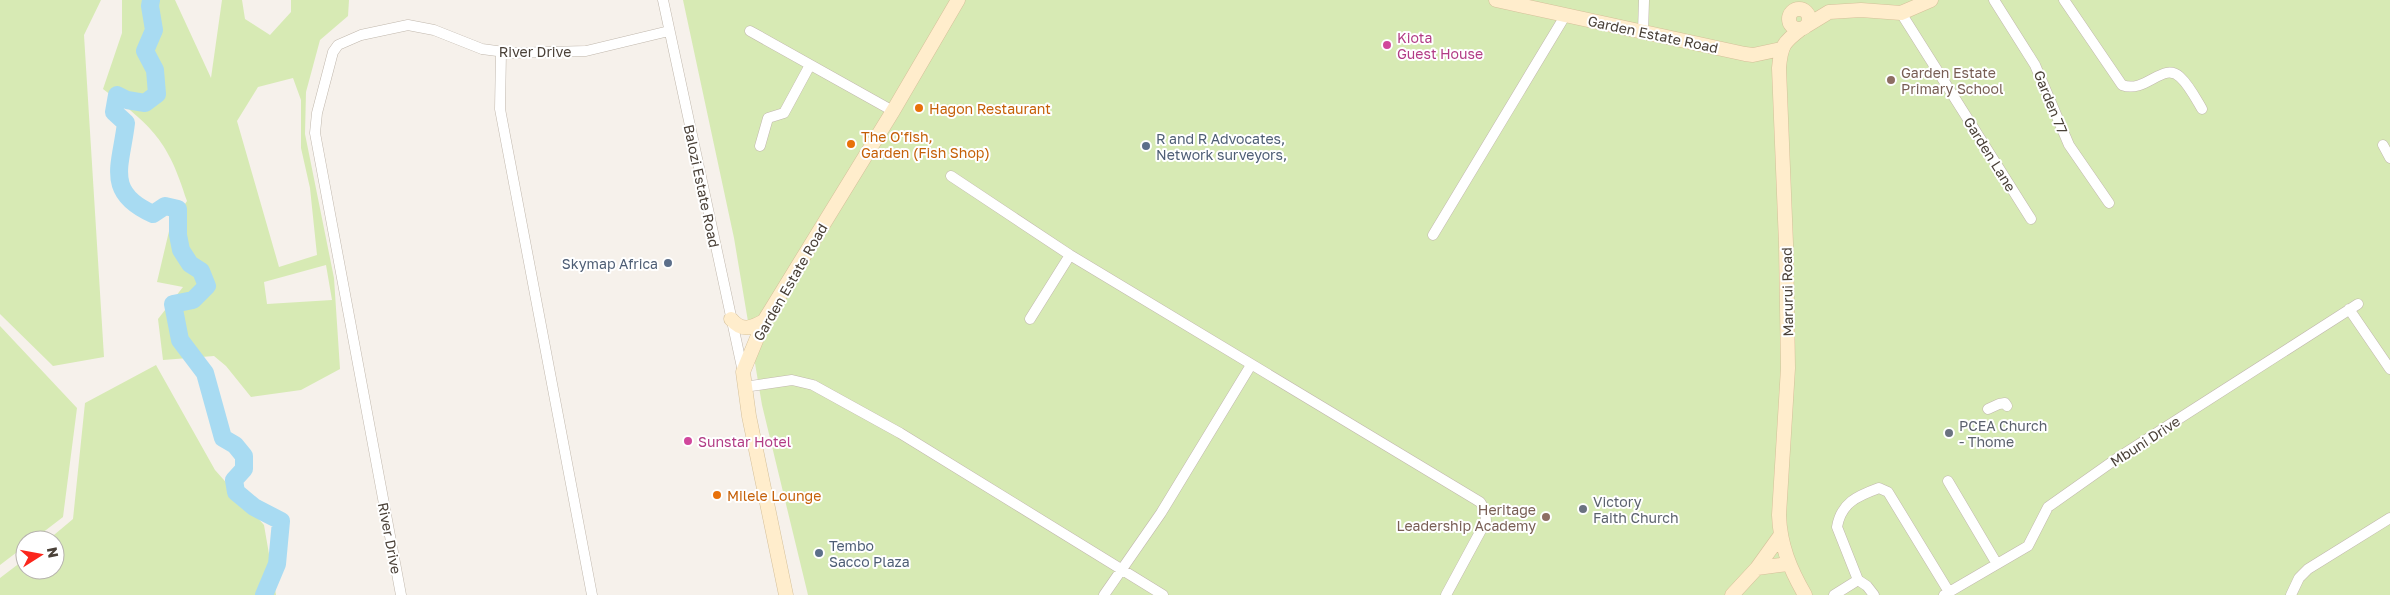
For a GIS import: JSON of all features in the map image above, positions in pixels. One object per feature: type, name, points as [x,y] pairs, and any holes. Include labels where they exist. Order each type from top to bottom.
[{"type":"street","name":"Balozi Estate Road","points":[[663,0],[742,372]]},
{"type":"street","name":"Garden Estate Road","points":[[742,372],[764,321],[893,111],[958,0]]},
{"type":"street","name":"Garden Estate Road","points":[[1496,0],[1753,55],[1783,45],[1804,27],[1829,12],[1860,10],[1901,13],[1931,0]]},
{"type":"street","points":[[1643,32],[1644,0]]},
{"type":"street","name":"Garden 77","points":[[1994,0],[2035,65],[2069,145],[2109,203]]},
{"type":"street","points":[[2064,0],[2122,85],[2137,87],[2160,74],[2171,72],[2181,77],[2202,109]]},
{"type":"street","points":[[1804,27],[1793,27],[1795,9],[1829,12]]},
{"type":"street","name":"Marurui Road","points":[[1795,9],[1783,45],[1779,68],[1786,244],[1788,368],[1780,500],[1780,536],[1788,564],[1805,595]]},
{"type":"street","name":"Garden Lane","points":[[1901,13],[2031,220]]},
{"type":"street","points":[[1433,235],[1565,16]]},
{"type":"street","name":"River Drive","points":[[400,595],[315,133],[320,100],[333,52],[338,45],[361,35],[408,25],[434,30],[469,45],[501,52],[586,51],[669,31]]},
{"type":"street","points":[[750,31],[893,111]]},
{"type":"street","points":[[501,52],[500,109],[592,595]]},
{"type":"street","points":[[1753,55],[1779,68]]},
{"type":"street","points":[[760,146],[768,118],[784,112],[810,65]]},
{"type":"street","points":[[2383,145],[2390,158]]},
{"type":"street","points":[[951,176],[1070,255],[1250,365],[1470,495],[1484,506],[1486,521],[1446,595]]},
{"type":"street","points":[[1030,319],[1070,255]]},
{"type":"street","name":"Mbuni Drive","points":[[1946,593],[2028,546],[2048,507],[2116,459],[2353,306],[2390,369]]},
{"type":"street","points":[[731,319],[740,328],[747,329],[764,321]]},
{"type":"street","points":[[1104,595],[1161,513],[1250,365]]},
{"type":"street","points":[[742,372],[785,594]]},
{"type":"street","points":[[744,387],[792,380],[813,385],[900,433],[1163,595]]},
{"type":"street","points":[[1988,409],[2000,404],[2007,406]]},
{"type":"street","points":[[1948,481],[1997,564]]},
{"type":"street","points":[[1874,595],[1867,586],[1858,580],[1837,527],[1838,518],[1842,511],[1857,497],[1879,488],[1888,492],[1946,593]]},
{"type":"street","points":[[2291,595],[2300,578],[2308,569],[2390,518]]},
{"type":"street","points":[[1732,595],[1757,568],[1780,536]]},
{"type":"street","points":[[1757,568],[1788,564]]},
{"type":"street","points":[[1834,595],[1858,580]]},
{"type":"green space","points":[[0,0],[101,0],[84,35],[104,357],[53,366],[0,314]]},
{"type":"green space","points":[[122,0],[175,0],[211,78],[222,0],[242,0],[245,19],[270,35],[291,12],[291,0],[349,0],[348,16],[320,40],[306,92],[305,134],[334,278],[340,369],[301,390],[251,397],[226,366],[214,356],[163,360],[158,319],[183,287],[157,282],[170,227],[187,201],[173,163],[157,136],[135,114],[103,89],[122,33]],"holes":[[[293,78],[301,100],[301,148],[310,188],[317,255],[279,267],[237,121],[258,87]],[[326,265],[332,300],[267,304],[264,282]]]},
{"type":"green space","points":[[683,0],[2390,0],[2390,595],[808,595],[762,405],[734,238]]},
{"type":"green space","points":[[0,326],[77,408],[63,517],[46,530],[15,530],[15,554],[0,565]]},
{"type":"green space","points":[[156,365],[215,470],[264,525],[276,595],[0,595],[0,578],[15,567],[15,580],[65,580],[65,530],[60,530],[73,519],[85,403]]},
{"type":"waterway","points":[[151,0],[150,6],[154,30],[145,51],[155,70],[157,94],[145,103],[127,100],[117,95],[114,112],[126,123],[119,176],[127,197],[138,206],[153,214],[165,206],[178,209],[178,235],[181,250],[190,264],[201,271],[207,286],[193,300],[173,304],[180,340],[205,373],[223,438],[235,445],[244,456],[244,469],[234,480],[236,492],[254,507],[281,521],[277,564],[264,595]]},
{"type":"place","name":"Kiota Guest House","points":[[1387,45]]},
{"type":"place","name":"Garden Estate Primary School","points":[[1891,80]]},
{"type":"place","name":"Hagon Restaurant","points":[[919,108]]},
{"type":"place","name":"The O'fish, Garden (Fish Shop)","points":[[851,144]]},
{"type":"place","name":"R and R Advocates, Network surveyors,","points":[[1146,146]]},
{"type":"place","name":"Skymap Africa","points":[[668,263]]},
{"type":"place","name":"PCEA Church - Thome","points":[[1949,433]]},
{"type":"place","name":"Sunstar Hotel","points":[[688,441]]},
{"type":"place","name":"Milele Lounge","points":[[717,495]]},
{"type":"place","name":"Victory Faith Church","points":[[1583,509]]},
{"type":"place","name":"Heritage Leadership Academy","points":[[1546,517]]},
{"type":"place","name":"Tembo Sacco Plaza","points":[[819,553]]}]
